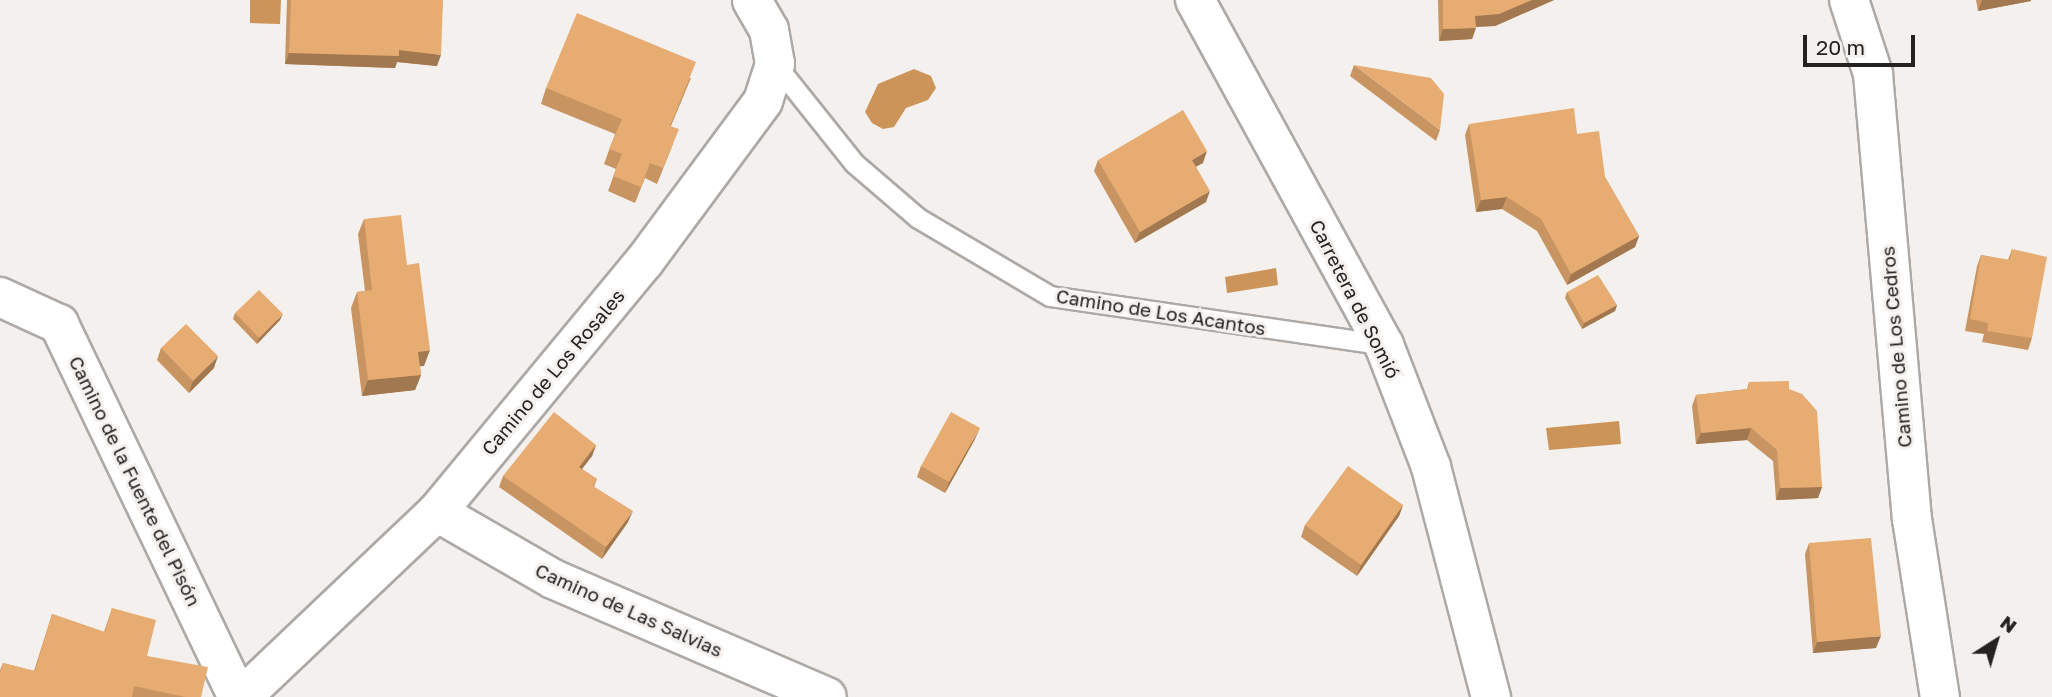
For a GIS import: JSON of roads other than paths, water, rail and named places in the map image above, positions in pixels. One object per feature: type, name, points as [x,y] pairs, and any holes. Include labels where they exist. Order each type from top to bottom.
[{"type":"street","name":"Camino de Los Rosales","points":[[240,697],[437,512],[644,262],[763,101],[775,64],[769,30],[752,0]]},
{"type":"street","name":"Carretera de Somió","points":[[1195,0],[1384,345],[1431,467],[1491,697]]},
{"type":"street","name":"Camino de Los Cedros","points":[[1849,0],[1873,74],[1912,519],[1940,697]]},
{"type":"street","name":"Camino de la Fuente del Pisón","points":[[0,297],[59,324],[240,697]]},
{"type":"street","name":"Camino de Las Salvias","points":[[437,512],[553,579],[827,697]]},
{"type":"lane","name":"Camino de Los Acantos","points":[[775,64],[854,163],[909,210],[1050,296],[1384,345]]}]
